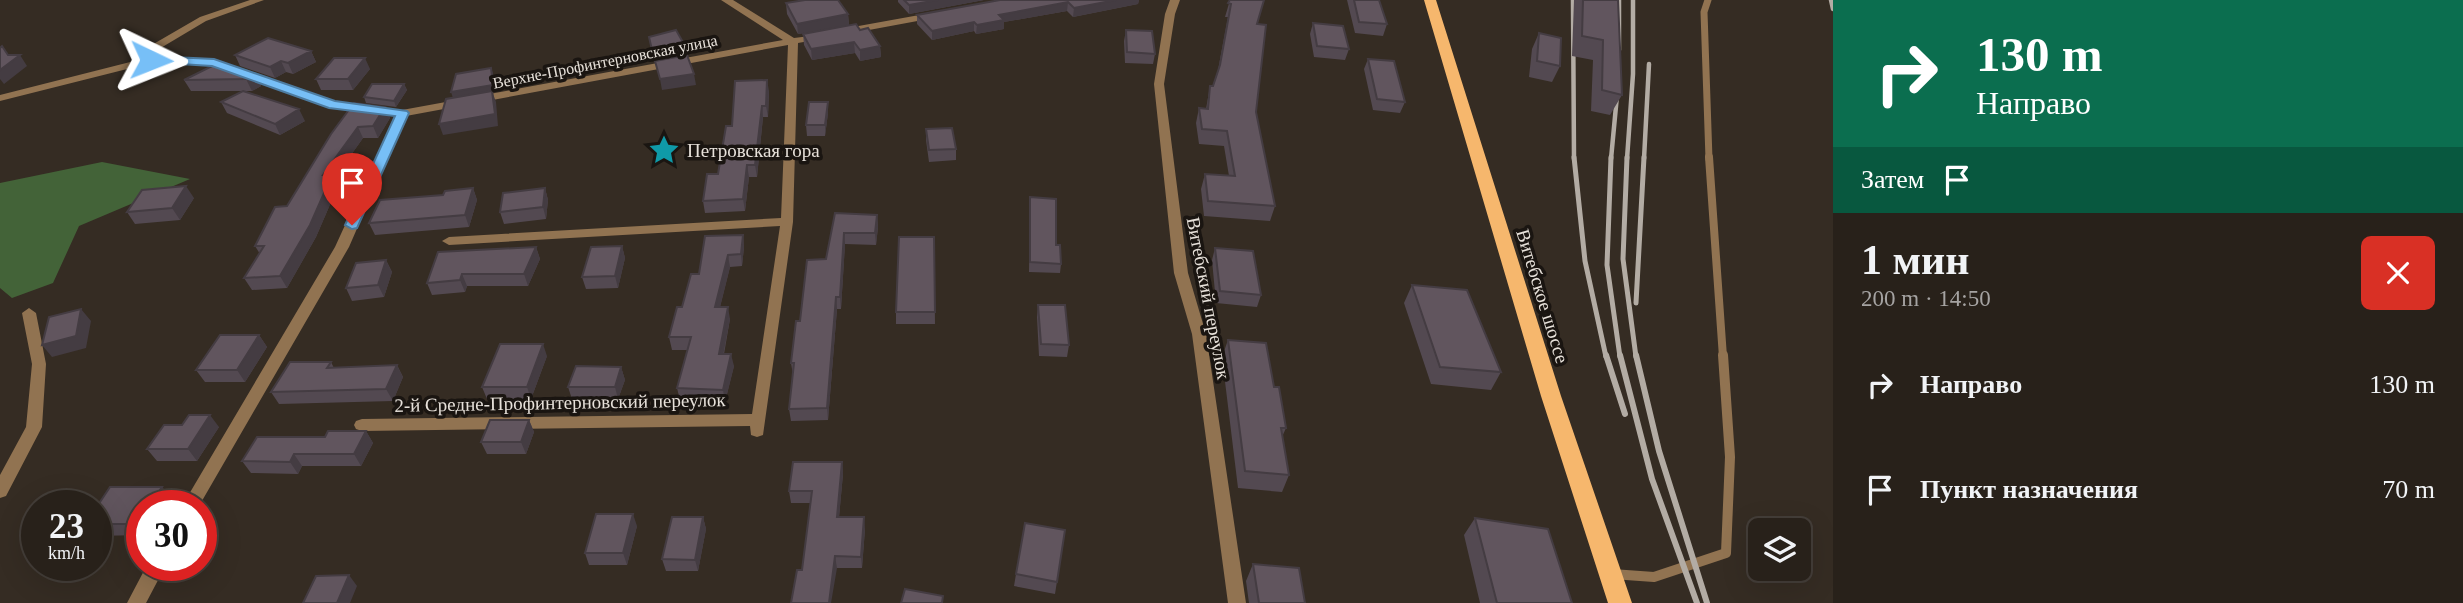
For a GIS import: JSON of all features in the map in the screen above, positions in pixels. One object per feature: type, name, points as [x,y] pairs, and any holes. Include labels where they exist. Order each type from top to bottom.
[{"type":"main road","name":"Витебское шоссе","points":[[1429,0],[1551,396],[1620,603]]},
{"type":"street","points":[[151,60],[154,48],[203,19],[255,0]]},
{"type":"street","points":[[449,241],[788,222],[793,42],[726,0]]},
{"type":"street","name":"Витебский переулок","points":[[1175,0],[1170,14],[1159,84],[1181,273],[1199,334],[1237,603]]},
{"type":"street","name":"Верхне-Профинтерновская улица","points":[[0,98],[151,60],[214,62],[333,105],[402,113],[949,12]]},
{"type":"street","points":[[199,490],[342,247],[402,113]]},
{"type":"street","name":"2-й Средне-Профинтерновский переулок","points":[[362,425],[757,425],[788,222]]},
{"type":"street","points":[[0,491],[34,427],[39,364],[29,313]]},
{"type":"street","points":[[136,603],[148,581]]},
{"type":"lane","points":[[1611,574],[1654,578],[1726,553],[1730,457],[1707,123],[1704,12],[1708,0]]},
{"type":"green space","points":[[102,162],[190,179],[79,226],[53,283],[12,298],[0,288],[0,183]]},
{"type":"building","points":[[838,0],[848,14],[797,24],[786,3]]},
{"type":"building","points":[[904,0],[938,0],[909,5]]},
{"type":"building","points":[[1000,0],[1116,0],[1074,8],[1068,2],[999,15],[1004,20],[977,25],[974,22],[932,31],[917,15]]},
{"type":"building","points":[[1230,0],[1264,0],[1257,24],[1266,25],[1256,112],[1275,206],[1208,201],[1205,174],[1235,176],[1227,131],[1202,129],[1199,108],[1208,109],[1210,86],[1213,86],[1220,65]]},
{"type":"building","points":[[1354,0],[1379,0],[1387,24],[1359,22]]},
{"type":"building","points":[[1583,0],[1618,0],[1622,95],[1602,90],[1603,40],[1582,36]]},
{"type":"building","points":[[1313,23],[1343,26],[1349,49],[1317,46]]},
{"type":"building","points":[[856,24],[860,30],[868,28],[880,46],[860,50],[854,42],[811,49],[803,34]]},
{"type":"building","points":[[676,30],[684,44],[652,50],[649,37]]},
{"type":"building","points":[[1126,30],[1152,31],[1155,54],[1127,52]]},
{"type":"building","points":[[1539,33],[1561,38],[1560,66],[1537,61]]},
{"type":"building","points":[[268,38],[311,51],[288,63],[281,61],[270,67],[235,55]]},
{"type":"building","points":[[2,46],[8,55],[20,55],[0,70],[0,48]]},
{"type":"building","points":[[687,55],[694,74],[660,79],[655,61]]},
{"type":"building","points":[[334,58],[365,58],[348,79],[316,79]]},
{"type":"building","points":[[1368,59],[1394,61],[1405,102],[1377,99]]},
{"type":"building","points":[[220,62],[256,74],[246,79],[184,80]]},
{"type":"building","points":[[491,68],[493,85],[451,92],[456,74]]},
{"type":"building","points":[[767,80],[766,106],[762,106],[755,165],[747,165],[743,199],[703,201],[707,174],[718,174],[726,126],[732,126],[735,81]]},
{"type":"building","points":[[372,84],[404,84],[394,101],[364,97]]},
{"type":"building","points":[[243,91],[299,109],[275,124],[221,102]]},
{"type":"building","points":[[492,91],[495,114],[439,124],[446,99]]},
{"type":"building","points":[[809,102],[828,102],[825,125],[806,125]]},
{"type":"building","points":[[354,103],[385,107],[373,126],[358,127],[323,175],[332,175],[310,225],[280,276],[244,278],[264,246],[255,246],[275,207],[287,206],[331,134]]},
{"type":"building","points":[[952,128],[956,149],[929,150],[926,129]]},
{"type":"building","points":[[186,186],[172,208],[127,212],[142,190]]},
{"type":"building","points":[[473,188],[465,215],[369,223],[380,200],[443,195],[445,191]]},
{"type":"building","points":[[545,188],[543,207],[500,212],[503,193]]},
{"type":"building","points":[[1030,197],[1056,199],[1056,245],[1060,245],[1061,264],[1030,262]]},
{"type":"building","points":[[835,213],[877,215],[875,233],[844,233],[840,297],[836,297],[827,408],[789,409],[796,321],[800,321],[807,260],[826,259]]},
{"type":"building","points":[[743,235],[741,254],[728,255],[715,307],[728,307],[719,354],[731,354],[723,390],[677,388],[691,337],[669,337],[677,307],[682,307],[691,274],[699,274],[705,236]]},
{"type":"building","points":[[899,237],[934,237],[935,312],[896,312]]},
{"type":"building","points":[[622,246],[615,276],[582,277],[591,247]]},
{"type":"building","points":[[536,247],[524,274],[462,274],[460,280],[427,283],[438,252]]},
{"type":"building","points":[[1215,248],[1253,251],[1261,295],[1220,291]]},
{"type":"building","points":[[386,260],[378,285],[346,288],[356,263]]},
{"type":"building","points":[[1412,285],[1467,290],[1501,372],[1440,367]]},
{"type":"building","points":[[1038,305],[1065,305],[1069,345],[1041,344]]},
{"type":"building","points":[[81,309],[76,336],[42,345],[49,317]]},
{"type":"building","points":[[220,335],[259,335],[237,370],[196,370]]},
{"type":"building","points":[[1228,340],[1266,343],[1274,387],[1279,387],[1286,428],[1281,428],[1289,475],[1245,471]]},
{"type":"building","points":[[500,344],[543,344],[527,387],[482,387]]},
{"type":"building","points":[[290,362],[331,362],[327,368],[397,365],[386,389],[271,392]]},
{"type":"building","points":[[576,366],[621,367],[615,387],[568,387]]},
{"type":"building","points":[[189,415],[210,415],[188,449],[147,449],[164,425],[182,425]]},
{"type":"building","points":[[490,420],[529,420],[521,442],[481,442]]},
{"type":"building","points":[[328,431],[366,431],[354,454],[294,454],[290,462],[242,461],[257,437],[325,437]]},
{"type":"building","points":[[793,462],[842,462],[837,517],[864,517],[861,557],[835,556],[829,603],[791,603],[797,570],[802,570],[812,491],[789,491]]},
{"type":"building","points":[[110,487],[162,487],[160,490],[126,490],[126,524],[112,524],[112,490],[108,490]]},
{"type":"building","points":[[596,514],[633,514],[623,553],[585,553]]},
{"type":"building","points":[[672,517],[703,517],[695,560],[662,559]]},
{"type":"building","points":[[1475,518],[1548,529],[1572,603],[1497,603]]},
{"type":"building","points":[[1025,523],[1065,530],[1057,582],[1016,574]]},
{"type":"building","points":[[1253,564],[1299,568],[1305,603],[1259,603]]},
{"type":"building","points":[[349,575],[337,603],[303,603],[316,576]]},
{"type":"building","points":[[905,589],[943,596],[942,603],[901,603]]},
{"type":"railway","points":[[1573,0],[1574,159]]},
{"type":"railway","points":[[1619,0],[1619,50]]},
{"type":"railway","points":[[1627,159],[1633,74],[1633,0]]},
{"type":"railway","points":[[1831,0],[1833,9]]},
{"type":"railway","points":[[1644,159],[1649,64]]},
{"type":"railway","points":[[1611,159],[1618,85]]},
{"type":"railway","points":[[1574,157],[1585,261],[1606,357]]},
{"type":"railway","points":[[1611,157],[1607,265],[1620,357]]},
{"type":"railway","points":[[1627,157],[1623,259],[1636,357]]},
{"type":"railway","points":[[1636,303],[1644,157]]},
{"type":"railway","points":[[1606,355],[1625,414]]},
{"type":"railway","points":[[1620,355],[1652,479],[1697,603]]},
{"type":"railway","points":[[1636,355],[1659,451],[1707,603]]},
{"type":"place","name":"Петровская гора","points":[[664,150]]},
{"type":"route","points":[[151,60],[214,62],[333,105],[402,113],[352,225]]}]
